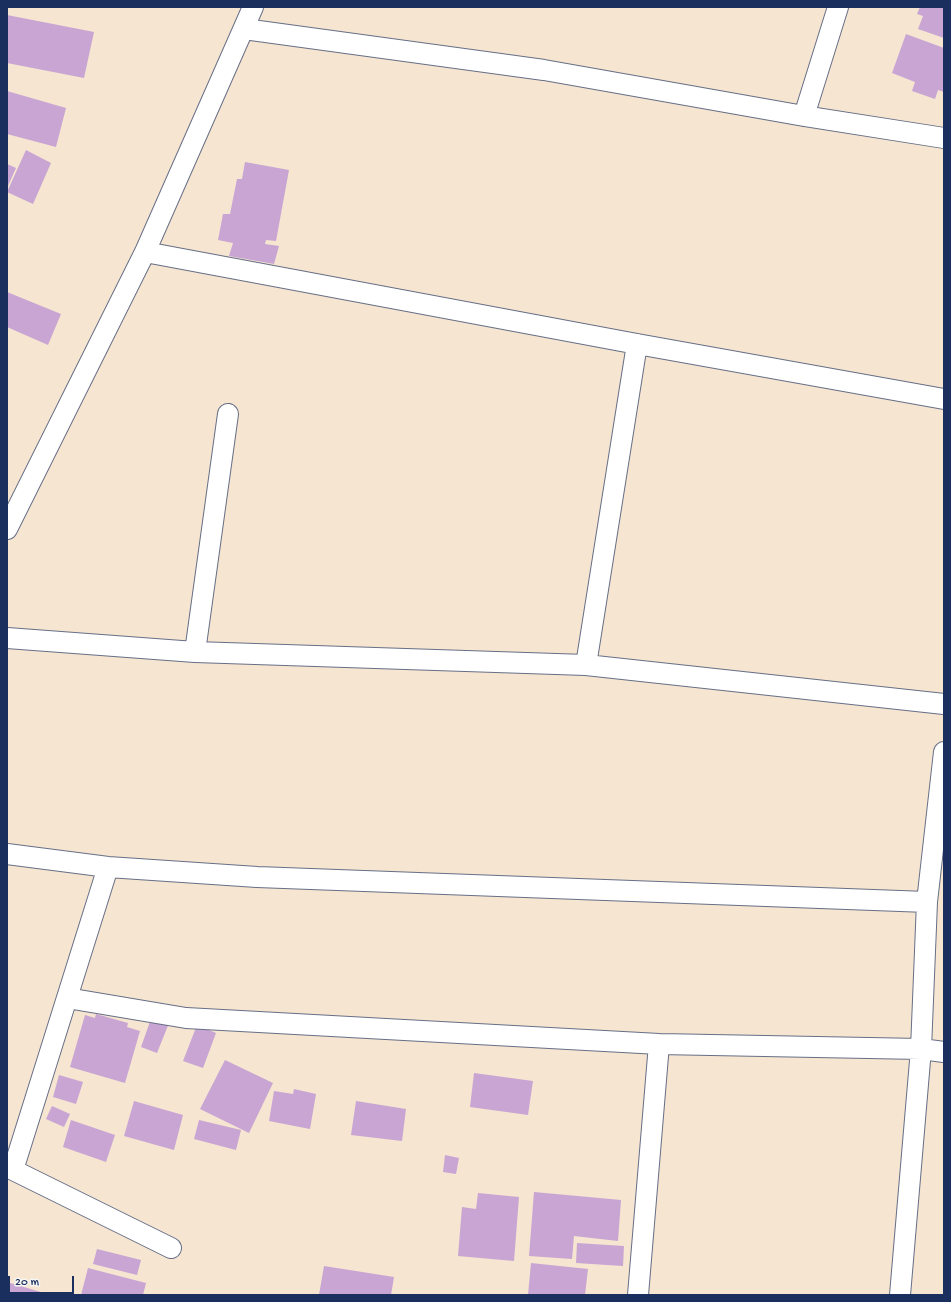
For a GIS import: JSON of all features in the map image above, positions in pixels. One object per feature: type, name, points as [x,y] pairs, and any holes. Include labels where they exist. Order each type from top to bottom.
[{"type":"street","points":[[7,529],[145,252],[253,7]]},
{"type":"street","points":[[804,116],[838,7]]},
{"type":"street","points":[[244,29],[544,70],[804,116],[944,138]]},
{"type":"street","points":[[145,252],[638,344],[944,399]]},
{"type":"street","points":[[586,665],[638,344]]},
{"type":"street","points":[[195,652],[228,414]]},
{"type":"street","points":[[7,638],[195,652],[586,665],[944,704]]},
{"type":"street","points":[[900,1295],[921,1049],[927,902],[944,752]]},
{"type":"street","points":[[7,854],[108,868],[257,877],[927,902]]},
{"type":"street","points":[[108,868],[67,998],[10,1168],[171,1248]]},
{"type":"street","points":[[67,998],[186,1018],[660,1044],[921,1049],[944,1052]]},
{"type":"street","points":[[638,1295],[660,1044]]},
{"type":"building","points":[[920,7],[944,7],[944,38],[918,29],[923,16],[917,14]]},
{"type":"building","points":[[7,15],[94,32],[84,78],[7,63]]},
{"type":"building","points":[[906,34],[944,48],[944,92],[938,90],[935,99],[912,91],[915,82],[892,73]]},
{"type":"building","points":[[7,91],[66,108],[56,147],[7,134]]},
{"type":"building","points":[[26,150],[51,163],[33,204],[7,192]]},
{"type":"building","points":[[245,162],[289,170],[276,241],[266,240],[265,244],[279,246],[274,264],[229,256],[233,243],[218,240],[223,214],[230,214],[237,179],[242,179]]},
{"type":"building","points":[[7,164],[16,168],[7,188]]},
{"type":"building","points":[[7,292],[61,314],[48,345],[7,327]]},
{"type":"building","points":[[96,1014],[128,1023],[127,1027],[140,1031],[125,1083],[70,1067],[85,1015],[95,1018]]},
{"type":"building","points":[[152,1016],[169,1023],[157,1053],[141,1047]]},
{"type":"building","points":[[197,1025],[216,1033],[203,1068],[183,1061]]},
{"type":"building","points":[[225,1060],[273,1083],[249,1133],[200,1109]]},
{"type":"building","points":[[474,1073],[533,1081],[528,1115],[470,1107]]},
{"type":"building","points":[[59,1075],[83,1082],[76,1104],[53,1097]]},
{"type":"building","points":[[294,1089],[316,1094],[310,1129],[269,1121],[274,1091],[293,1094]]},
{"type":"building","points":[[134,1101],[183,1115],[174,1150],[124,1136]]},
{"type":"building","points":[[356,1101],[406,1109],[402,1141],[351,1135]]},
{"type":"building","points":[[52,1106],[70,1114],[64,1127],[46,1119]]},
{"type":"building","points":[[71,1120],[115,1135],[106,1162],[63,1147]]},
{"type":"building","points":[[199,1120],[241,1130],[236,1150],[194,1139]]},
{"type":"building","points":[[445,1155],[459,1158],[456,1174],[443,1172]]},
{"type":"building","points":[[534,1192],[621,1200],[618,1241],[574,1236],[572,1259],[529,1256]]},
{"type":"building","points":[[478,1193],[519,1197],[514,1261],[458,1256],[462,1207],[476,1209]]},
{"type":"building","points":[[577,1243],[624,1246],[623,1266],[576,1263]]},
{"type":"building","points":[[97,1249],[141,1260],[137,1275],[93,1264]]},
{"type":"building","points":[[531,1263],[588,1269],[585,1295],[528,1295]]},
{"type":"building","points":[[324,1266],[394,1277],[391,1295],[319,1295]]},
{"type":"building","points":[[88,1268],[146,1283],[143,1295],[81,1295]]},
{"type":"building","points":[[7,1282],[51,1295],[7,1295]]}]
